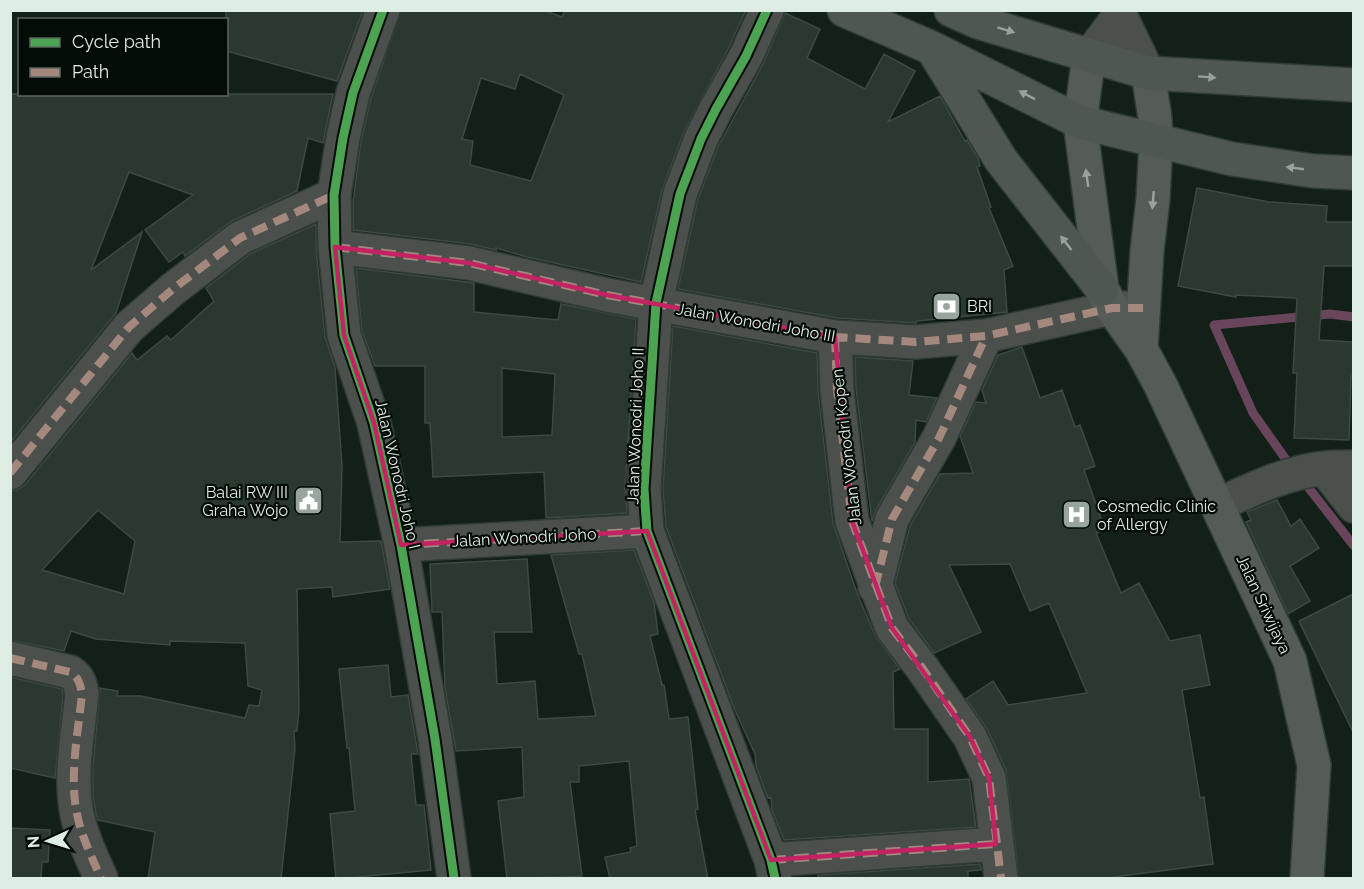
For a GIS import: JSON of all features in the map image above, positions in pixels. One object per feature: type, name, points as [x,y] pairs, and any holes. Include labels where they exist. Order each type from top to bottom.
[{"type":"highway","points":[[844,10],[932,48],[1080,122],[1232,159],[1313,171],[1353,173]]},
{"type":"highway","points":[[951,10],[978,22],[1148,73],[1353,85]]},
{"type":"highway","points":[[932,48],[1001,160],[1107,298]]},
{"type":"main road","name":"Jalan Sriwijaya","points":[[1089,56],[1080,122],[1107,298],[1141,349],[1218,505],[1290,660],[1314,765],[1307,879]]},
{"type":"main road","points":[[1141,349],[1147,251],[1154,199],[1156,142],[1148,73]]},
{"type":"street","name":"Jalan Wonodri Joho I","points":[[383,10],[353,93],[343,138],[334,195],[334,247],[344,335],[374,423],[401,545],[435,739],[454,879]]},
{"type":"street","name":"Jalan Wonodri Joho II","points":[[767,10],[746,57],[701,139],[680,194],[656,303],[644,489],[647,531],[773,869]]},
{"type":"street","points":[[1089,56],[1120,13],[1148,73]]},
{"type":"street","points":[[10,473],[129,327],[173,289],[240,238],[334,195]]},
{"type":"street","name":"Jalan Wonodri Joho III","points":[[334,247],[469,263],[608,295],[835,337],[916,342],[986,336],[1107,298],[1144,308]]},
{"type":"street","points":[[875,587],[892,519],[939,438],[986,336]]},
{"type":"street","name":"Jalan Wonodri Kopen","points":[[835,337],[837,390],[852,521],[892,628],[970,737],[989,778],[1000,879]]},
{"type":"street","points":[[1218,505],[1252,489],[1315,472],[1353,506]]},
{"type":"street","name":"Jalan Wonodri Joho","points":[[401,545],[647,531]]},
{"type":"street","points":[[10,658],[70,672],[80,682],[82,694],[74,784],[76,810],[84,841],[101,879]]},
{"type":"street","points":[[773,869],[996,844]]},
{"type":"highlighted area","points":[[335,247],[469,263],[607,295],[835,337],[852,521],[892,628],[970,737],[989,778],[996,844],[771,860],[647,531],[401,545],[374,423],[344,335]]},
{"type":"building","points":[[226,10],[363,10],[337,81],[228,52],[228,18],[226,18]]},
{"type":"building","points":[[401,10],[543,10],[562,17],[565,10],[746,10],[684,132],[662,190],[641,282],[496,248],[496,250],[471,244],[353,230],[353,202],[361,141],[371,98]],"holes":[[[520,74],[564,95],[531,181],[470,165],[473,141],[462,139],[481,78],[515,89]]]},
{"type":"building","points":[[785,13],[820,29],[807,58],[865,89],[884,54],[915,71],[888,122],[940,96],[965,141],[967,140],[978,158],[980,166],[977,167],[991,207],[989,208],[1013,266],[1004,270],[1007,312],[917,321],[916,323],[837,318],[678,289],[698,199],[718,147],[763,64]]},
{"type":"building","points":[[10,94],[18,94],[18,96],[228,96],[228,94],[333,94],[323,143],[308,138],[297,191],[232,221],[185,256],[183,252],[169,262],[145,230],[193,195],[129,172],[91,270],[142,232],[116,313],[10,443]]},
{"type":"building","points":[[1197,188],[1269,202],[1327,206],[1326,222],[1353,222],[1353,266],[1324,266],[1319,340],[1353,342],[1349,440],[1294,438],[1297,373],[1293,373],[1297,298],[1236,295],[1236,297],[1178,286]]},
{"type":"building","points":[[316,224],[316,249],[325,337],[335,367],[342,466],[340,542],[381,541],[390,589],[333,597],[332,587],[297,589],[299,710],[297,731],[294,731],[295,748],[281,879],[148,879],[155,832],[98,820],[96,814],[93,767],[100,688],[118,691],[117,696],[141,696],[245,718],[249,705],[259,706],[262,690],[248,686],[245,643],[170,641],[170,645],[96,639],[71,631],[64,651],[10,640],[10,491],[25,485],[132,353],[137,360],[167,336],[171,340],[214,301],[206,288],[250,254]],"holes":[[[98,510],[135,541],[124,594],[42,570]]]},
{"type":"building","points":[[356,268],[474,283],[474,312],[558,320],[561,304],[636,319],[625,488],[627,513],[546,518],[544,472],[433,477],[430,423],[425,423],[425,366],[375,366],[362,331]],"holes":[[[502,368],[555,374],[552,435],[502,437]]]},
{"type":"building","points":[[673,326],[817,353],[818,392],[833,523],[857,593],[875,635],[900,669],[893,672],[894,729],[928,729],[928,782],[969,779],[976,827],[784,840],[772,810],[771,797],[768,798],[756,766],[755,754],[734,708],[666,527],[663,489]]},
{"type":"building","points":[[1022,347],[1040,398],[1062,390],[1075,427],[1080,425],[1095,466],[1084,470],[1105,530],[1096,533],[1121,593],[1139,583],[1170,641],[1200,635],[1210,685],[1182,690],[1200,798],[1204,797],[1213,864],[1114,877],[1114,879],[1019,879],[1006,770],[987,729],[966,699],[993,681],[1008,705],[1087,693],[1049,603],[1030,611],[1010,564],[949,565],[981,632],[934,653],[909,619],[895,583],[910,526],[940,474],[973,473],[960,436],[976,402],[986,403],[982,390],[998,355]]},
{"type":"building","points":[[855,357],[913,361],[909,395],[937,398],[926,422],[916,420],[915,442],[872,521],[856,389]]},
{"type":"building","points":[[1277,500],[1291,526],[1300,519],[1319,548],[1290,566],[1310,601],[1288,614],[1246,522],[1251,520],[1247,512]]},
{"type":"building","points":[[634,550],[654,602],[658,634],[650,636],[662,685],[664,685],[669,719],[688,717],[698,809],[695,810],[708,879],[610,879],[605,857],[631,852],[630,848],[637,846],[629,761],[579,766],[579,782],[570,782],[582,876],[507,879],[498,801],[524,797],[522,747],[456,751],[445,688],[442,612],[432,612],[430,564],[527,559],[532,632],[494,632],[497,684],[535,681],[538,719],[596,716],[582,654],[579,654],[551,555]]},
{"type":"building","points":[[1353,594],[1353,732],[1299,621]]},
{"type":"building","points":[[388,665],[391,697],[408,695],[418,754],[411,754],[416,805],[424,805],[431,870],[336,879],[330,814],[355,811],[339,669]]},
{"type":"building","points":[[10,677],[62,689],[55,778],[10,768]]},
{"type":"building","points":[[10,828],[50,830],[48,862],[42,862],[41,879],[10,879]]},
{"type":"building","points":[[980,864],[981,870],[968,871],[968,879],[818,879],[818,875]]},
{"type":"waterway","points":[[1292,468],[1253,413],[1214,325],[1330,314],[1354,317]]},
{"type":"waterway","points":[[1301,478],[1354,546]]},
{"type":"marked path","points":[[10,473],[129,327],[173,289],[240,238],[334,195]]},
{"type":"marked path","points":[[335,247],[469,263],[607,295],[835,337],[916,342],[986,336],[1112,308],[1144,308]]},
{"type":"marked path","points":[[875,587],[892,519],[939,438],[986,336]]},
{"type":"marked path","points":[[835,337],[837,390],[852,521],[892,628],[970,737],[989,778],[1001,878]]},
{"type":"marked path","points":[[401,545],[647,531]]},
{"type":"marked path","points":[[10,658],[70,672],[79,681],[82,694],[75,752],[74,795],[80,827],[101,878]]},
{"type":"marked path","points":[[771,860],[996,844]]},
{"type":"cycle path","points":[[383,10],[353,93],[343,138],[334,195],[335,247],[344,335],[374,423],[401,545],[435,739],[454,878]]},
{"type":"cycle path","points":[[767,10],[746,56],[701,139],[680,194],[656,303],[644,489],[647,531],[771,860],[775,878]]},
{"type":"place","name":"BRI","points":[[946,306]]},
{"type":"place","name":"Balai RW III Graha Wojo","points":[[309,501]]},
{"type":"place","name":"Cosmedic Clinic of Allergy","points":[[1076,515]]}]
